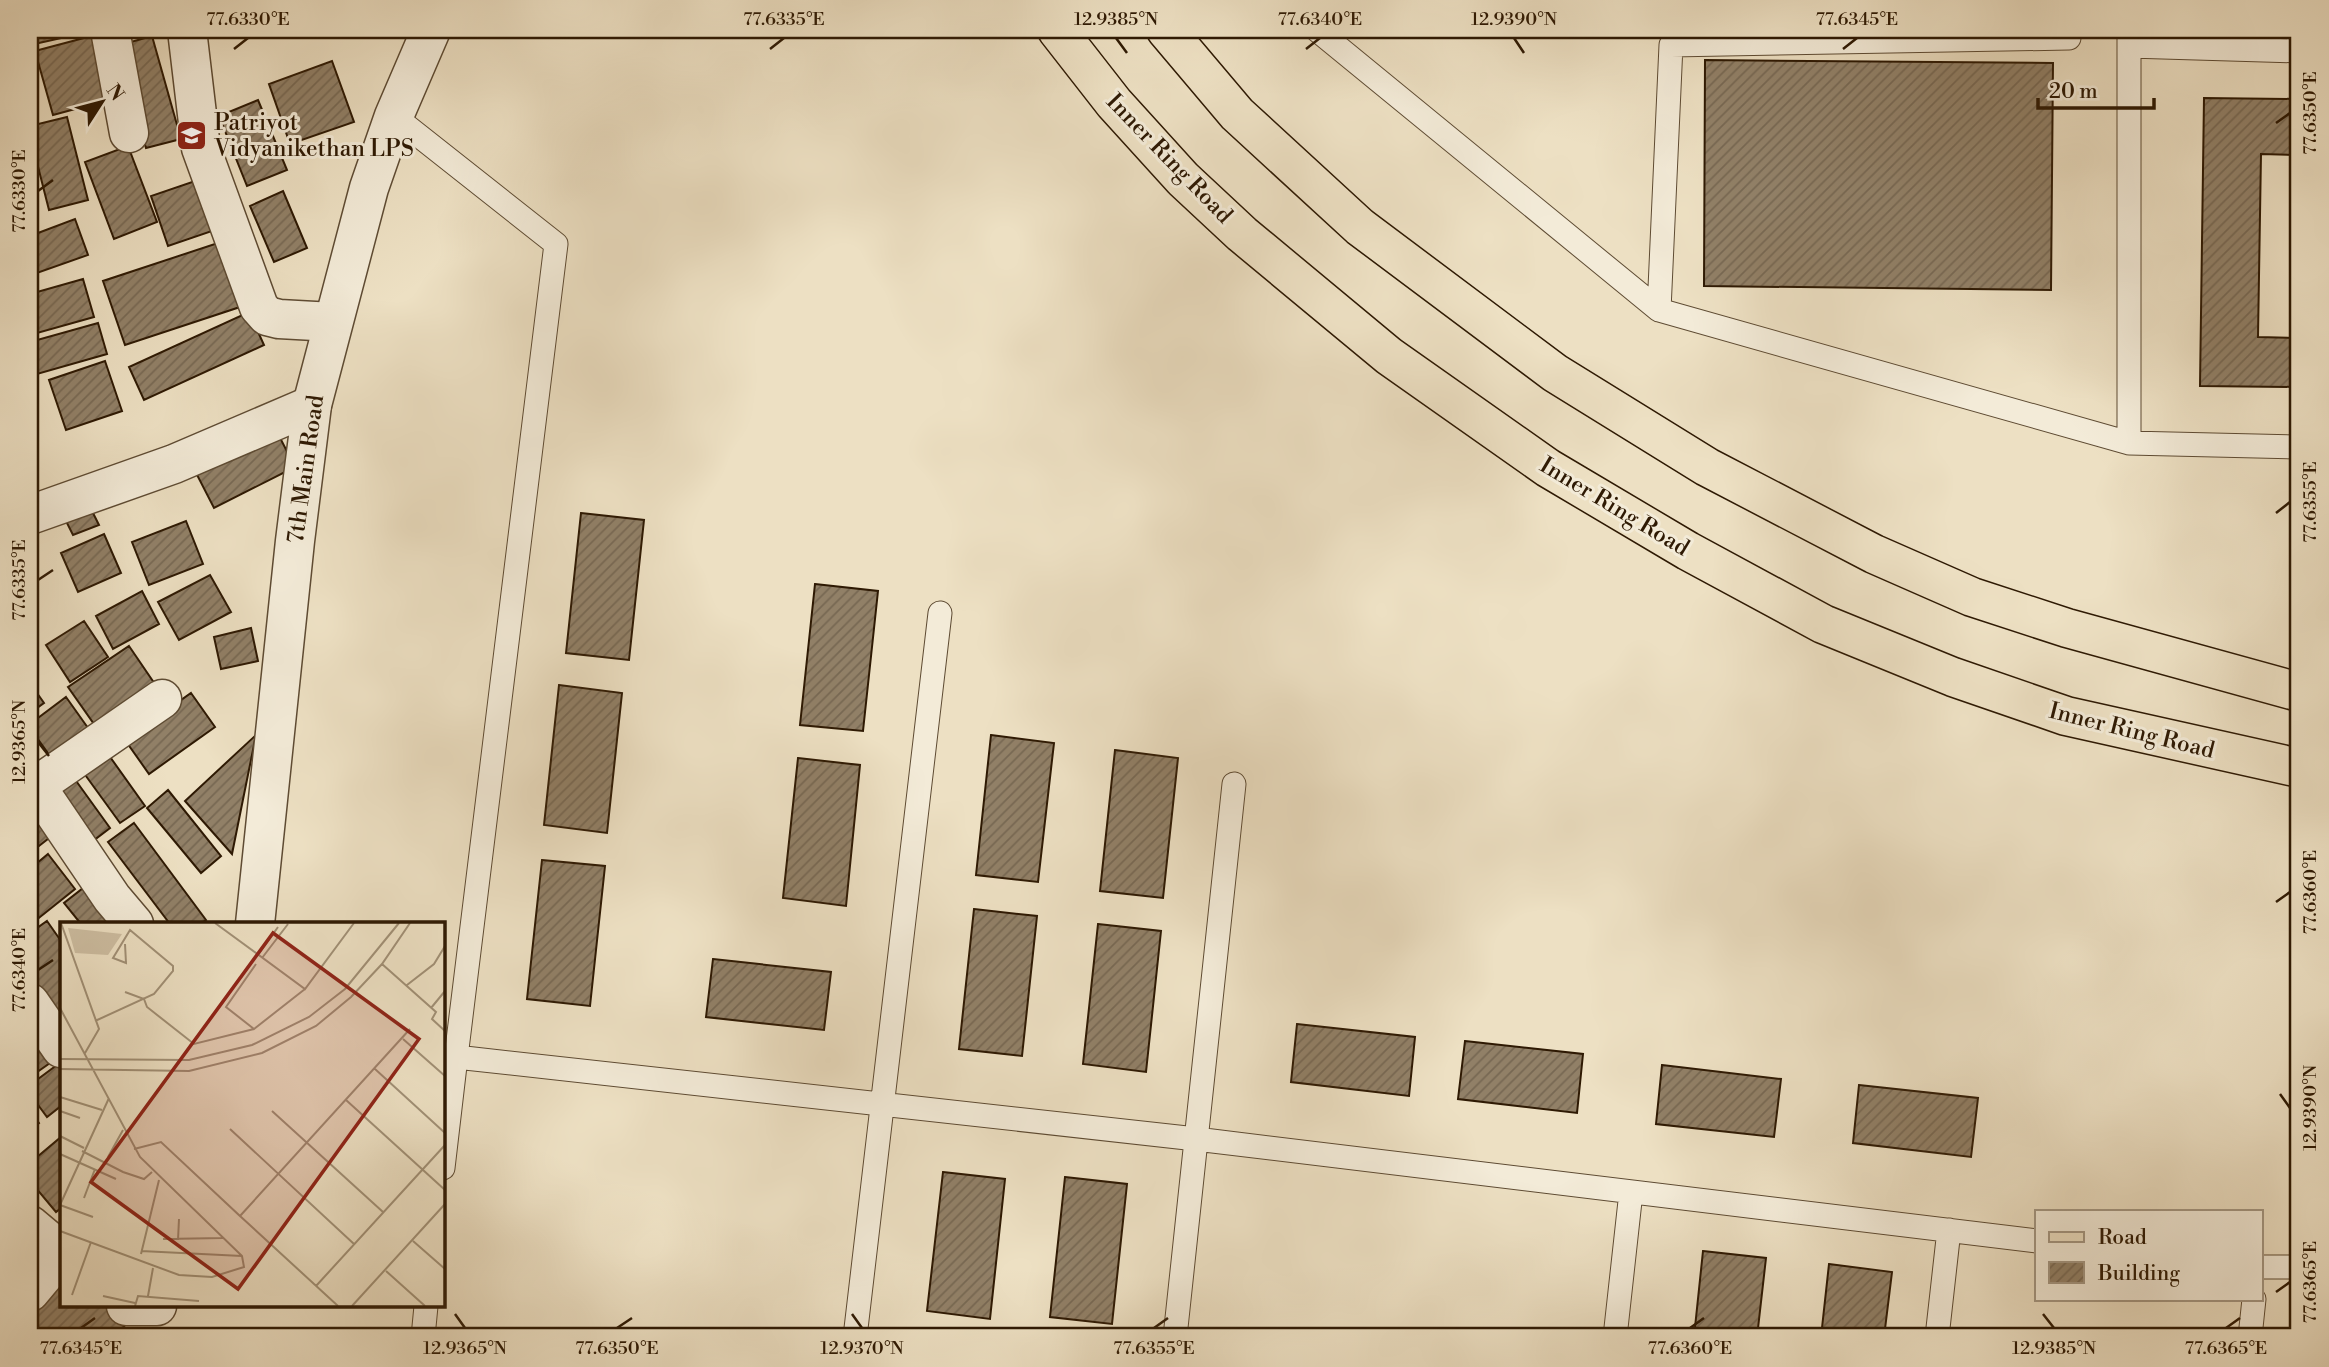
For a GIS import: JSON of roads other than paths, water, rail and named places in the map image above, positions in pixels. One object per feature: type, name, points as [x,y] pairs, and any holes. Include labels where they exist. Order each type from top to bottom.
[{"type":"main road","name":"Inner Ring Road","points":[[1057,30],[1114,103],[1183,179],[1242,234],[1389,356],[1572,482],[1688,551],[1823,624],[1953,677],[2066,716],[2299,768]]},
{"type":"main road","points":[[1166,30],[1237,114],[1360,227],[1555,373],[1707,467],[1874,554],[1972,597],[2067,628],[2299,692]]},
{"type":"street","points":[[110,30],[129,133]]},
{"type":"street","points":[[187,30],[201,148],[259,307],[267,316],[279,319],[333,322]]},
{"type":"street","name":"7th Main Road","points":[[255,922],[312,405],[369,188],[394,116],[431,30]]},
{"type":"street","points":[[30,514],[174,464],[312,405]]},
{"type":"street","points":[[132,922],[112,898],[33,782],[163,699]]},
{"type":"street","points":[[30,1003],[60,1047]]},
{"type":"street","points":[[30,1225],[60,1252]]},
{"type":"street","points":[[30,1292],[60,1254]]},
{"type":"lane","points":[[1317,30],[1659,310],[2129,443],[2299,447]]},
{"type":"lane","points":[[1659,310],[1671,45],[2068,38]]},
{"type":"lane","points":[[2129,443],[2129,38],[2299,51]]},
{"type":"lane","points":[[394,116],[556,244],[444,1159]]},
{"type":"lane","points":[[855,1337],[940,613]]},
{"type":"lane","points":[[1175,1337],[1234,785]]},
{"type":"lane","points":[[456,1057],[1196,1139],[2035,1241]]},
{"type":"lane","points":[[1615,1337],[1631,1192]]},
{"type":"lane","points":[[1937,1337],[1949,1230]]},
{"type":"lane","points":[[2262,1267],[2299,1267]]},
{"type":"lane","points":[[2250,1337],[2254,1300]]},
{"type":"lane","points":[[423,1337],[426,1308]]},
{"type":"place","name":"Patriyot Vidyanikethan LPS","points":[[191,135]]}]
